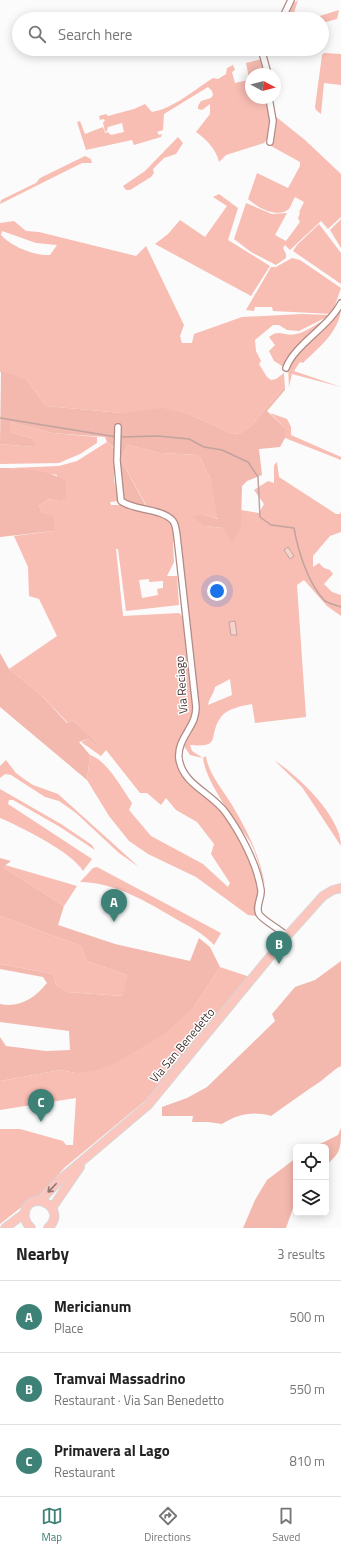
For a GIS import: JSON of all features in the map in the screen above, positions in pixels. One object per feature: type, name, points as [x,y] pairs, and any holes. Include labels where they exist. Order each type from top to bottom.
[{"type":"main road","name":"Via San Benedetto","points":[[5,1228],[25,1212],[30,1204],[40,1201],[62,1178],[148,1105],[286,936],[323,896],[332,890],[341,888]]},
{"type":"main road","name":"Via San Benedetto","points":[[48,1228],[54,1217],[52,1208],[86,1158]]},
{"type":"main road","points":[[40,1201],[45,1202],[52,1208]]},
{"type":"main road","points":[[9,1228],[18,1225],[29,1226],[25,1212]]},
{"type":"street","points":[[285,12],[291,0]]},
{"type":"street","points":[[263,56],[266,68]]},
{"type":"street","points":[[270,104],[273,121],[270,142]]},
{"type":"street","points":[[286,368],[293,356],[329,321],[341,303]]},
{"type":"street","name":"Via Reciago","points":[[118,426],[118,487],[121,501],[128,506],[166,516],[173,522],[178,545],[196,708],[194,719],[184,736],[180,751],[179,758],[183,771],[188,779],[208,795],[225,812],[245,846],[257,875],[261,892],[258,913],[262,919],[279,928],[286,936]]},
{"type":"shaded area","points":[[298,0],[294,12],[290,12],[294,3]]},
{"type":"shaded area","points":[[339,10],[337,19],[329,21],[329,13]]},
{"type":"shaded area","points":[[329,53],[341,54],[341,85],[324,83],[321,114],[315,107],[322,56],[329,56]]},
{"type":"shaded area","points":[[262,59],[264,68],[247,68],[246,63]]},
{"type":"shaded area","points":[[233,65],[235,70],[232,72],[235,83],[245,81],[245,104],[269,104],[272,117],[269,137],[264,143],[226,155],[219,162],[216,153],[210,145],[196,132],[210,114],[210,104],[202,110],[198,109],[201,101],[211,98],[213,95],[212,91],[208,87],[164,114],[163,130],[157,132],[159,135],[162,134],[161,137],[134,145],[132,140],[86,150],[77,122],[80,121],[85,134],[103,127],[105,133],[108,132],[111,135],[124,132],[122,123],[108,127],[107,131],[105,132],[103,122],[105,121],[104,119],[100,120],[99,116],[106,114],[108,116],[134,109],[145,104],[152,112],[168,107],[213,78],[218,79],[226,74],[227,68]]},
{"type":"shaded area","points":[[275,116],[305,140],[341,174],[341,217],[328,229],[321,221],[290,250],[285,245],[283,248],[286,258],[276,265],[251,252],[234,239],[246,203],[272,214],[287,213],[275,235],[286,241],[300,222],[298,218],[299,212],[304,202],[295,197],[289,209],[279,213],[267,211],[248,199],[257,173],[288,188],[300,166],[300,162],[271,146]]},
{"type":"shaded area","points":[[178,137],[183,143],[176,154],[164,158],[153,169],[154,173],[151,177],[130,190],[126,190],[123,186],[145,171]]},
{"type":"shaded area","points":[[85,156],[91,159],[92,163],[82,163],[0,204],[1,200],[36,183],[40,178]]},
{"type":"shaded area","points":[[219,194],[238,208],[228,240],[270,266],[251,296],[155,244],[168,234],[180,220],[205,237],[227,206],[213,197]]},
{"type":"shaded area","points":[[341,219],[341,248],[330,230]]},
{"type":"shaded area","points":[[14,221],[26,231],[39,232],[136,256],[146,246],[184,325],[180,336],[182,343],[192,343],[194,334],[242,317],[301,314],[331,315],[299,331],[287,330],[279,325],[273,325],[255,340],[256,351],[261,361],[259,364],[267,377],[271,380],[276,379],[284,373],[284,387],[250,427],[240,433],[233,434],[193,416],[122,413],[46,406],[26,379],[0,372],[0,223]],"holes":[[[2,231],[36,243],[57,245],[50,255],[38,254],[17,247],[1,235]]]},
{"type":"shaded area","points":[[319,224],[341,253],[341,284],[293,251],[297,245]]},
{"type":"shaded area","points":[[292,258],[300,260],[341,288],[332,314],[273,311],[272,307],[255,307],[254,311],[246,310],[271,267],[276,267]]},
{"type":"shaded area","points":[[341,306],[337,323],[328,338],[303,363],[300,362],[294,371],[341,387],[292,374],[289,387],[288,367],[291,360]]},
{"type":"shaded area","points":[[325,320],[285,366],[282,366],[274,361],[269,351],[275,345],[269,337],[276,333],[292,335],[300,333]]},
{"type":"shaded area","points":[[1,371],[26,379],[46,406],[122,413],[162,408],[193,416],[233,434],[240,433],[250,427],[284,387],[284,373],[285,390],[267,411],[285,428],[285,438],[280,447],[259,449],[262,475],[247,481],[242,486],[241,525],[233,543],[223,528],[205,526],[192,517],[202,514],[218,519],[210,478],[199,455],[160,453],[127,445],[121,460],[146,506],[128,505],[122,499],[118,451],[107,442],[105,437],[52,433],[10,422],[10,432],[31,438],[36,445],[33,447],[0,444]]},
{"type":"shaded area","points":[[270,413],[287,419],[291,427],[291,435],[341,457],[341,460],[285,438],[285,428]]},
{"type":"shaded area","points":[[10,422],[52,433],[97,437],[97,443],[80,454],[59,463],[0,464],[0,444],[33,447],[31,438],[10,432]]},
{"type":"shaded area","points":[[107,442],[115,449],[114,480],[119,501],[110,502],[111,505],[146,505],[121,460],[127,445],[160,453],[199,455],[210,478],[219,519],[202,514],[205,526],[223,528],[241,525],[241,510],[259,513],[264,504],[254,490],[268,481],[274,483],[274,465],[277,462],[279,477],[336,514],[340,514],[341,511],[341,532],[330,536],[313,556],[313,567],[319,563],[324,568],[330,570],[333,574],[324,584],[332,592],[341,595],[341,616],[327,606],[304,580],[297,585],[306,717],[255,723],[252,704],[231,709],[221,717],[211,742],[207,745],[190,745],[192,751],[203,758],[190,755],[184,746],[197,717],[179,542],[173,542],[174,562],[167,576],[177,576],[179,605],[126,611],[118,549],[116,549],[123,616],[179,613],[182,616],[195,707],[176,751],[178,767],[182,775],[196,789],[225,814],[242,841],[255,875],[258,895],[256,911],[257,916],[248,915],[196,877],[148,854],[129,841],[109,816],[87,780],[90,755],[102,763],[114,776],[132,803],[129,810],[151,836],[203,864],[228,887],[230,883],[211,854],[214,844],[197,822],[176,810],[166,798],[161,805],[147,793],[140,793],[106,750],[101,756],[81,742],[88,739],[98,747],[96,742],[73,720],[68,723],[40,694],[9,669],[57,636],[39,599],[29,596],[28,567],[14,536],[54,531],[39,506],[49,499],[58,501],[57,475],[11,468],[59,466],[77,461]],"holes":[[[149,579],[149,582],[163,581],[163,588],[157,589],[158,595],[142,598],[139,580]],[[230,679],[232,695],[208,705],[215,687]]]},
{"type":"shaded area","points":[[0,468],[16,468],[43,472],[66,481],[66,498],[58,501],[49,499],[39,506],[43,513],[54,517],[54,531],[0,537]]},
{"type":"shaded area","points":[[288,547],[294,556],[290,559],[284,550]]},
{"type":"shaded area","points":[[235,621],[237,635],[231,635],[229,622]]},
{"type":"shaded area","points":[[0,653],[9,669],[40,694],[67,723],[73,720],[96,742],[99,748],[88,739],[79,742],[90,755],[87,780],[0,707]]},
{"type":"shaded area","points":[[206,756],[207,762],[216,781],[232,805],[248,834],[260,863],[265,885],[250,841],[220,798],[205,767],[203,758]]},
{"type":"shaded area","points":[[6,760],[16,773],[33,785],[58,794],[139,867],[119,853],[76,813],[59,801],[45,797],[11,775],[5,774],[0,778],[0,766]]},
{"type":"shaded area","points":[[274,760],[306,786],[326,810],[334,822],[339,834],[341,846],[302,787]]},
{"type":"shaded area","points":[[0,789],[61,824],[92,845],[95,850],[60,827],[13,800],[9,800],[8,804],[92,859],[83,871],[68,856],[57,848],[20,827],[0,818]]},
{"type":"shaded area","points":[[0,858],[11,861],[3,867],[64,906],[58,925],[115,944],[190,961],[199,938],[210,947],[220,967],[194,1007],[164,1034],[112,1065],[93,1071],[75,1073],[61,1070],[0,1081],[0,1037],[6,1046],[46,1051],[70,1050],[69,1031],[0,1022],[0,1004],[14,1005],[26,1001],[47,983],[43,977],[0,969],[0,964],[53,974],[56,985],[67,992],[123,996],[127,975],[86,961],[81,946],[0,916]]},
{"type":"shaded area","points":[[5,865],[77,886],[64,906],[3,867]]},
{"type":"shaded area","points":[[97,867],[221,933],[214,945],[196,930],[130,894],[106,885],[80,882],[93,868]]},
{"type":"shaded area","points":[[0,916],[81,946],[86,961],[127,975],[124,996],[67,992],[56,985],[53,974],[0,964]]},
{"type":"shaded area","points":[[341,961],[341,1066],[271,1116],[264,1114],[246,1114],[222,1124],[192,1122],[193,1116],[162,1116],[162,1107],[187,1098],[207,1087],[275,1021],[272,1014],[295,987],[315,980]]},
{"type":"shaded area","points":[[220,967],[250,977],[151,1096],[64,1168],[43,1194],[33,1198],[0,1224],[0,1129],[20,1129],[63,1141],[66,1145],[73,1145],[76,1098],[0,1110],[0,1081],[61,1070],[75,1073],[194,1007]]},
{"type":"shaded area","points":[[341,1128],[339,1150],[335,1157],[329,1162],[329,1144],[320,1144],[338,1135]]},
{"type":"shaded area","points":[[293,1160],[293,1208],[286,1228],[243,1228],[255,1200],[267,1180]]},
{"type":"waterway","points":[[0,418],[117,437]]},
{"type":"waterway","points":[[120,437],[158,436],[189,439],[204,447],[222,450],[248,462],[258,477],[260,517],[271,525],[294,528],[304,566],[313,585],[324,600],[341,607]]},
{"type":"place","name":"Mericianum","points":[[114,922]]},
{"type":"place","name":"Tramvai Massadrino","points":[[279,964]]},
{"type":"place","name":"Primavera al Lago","points":[[41,1122]]}]
